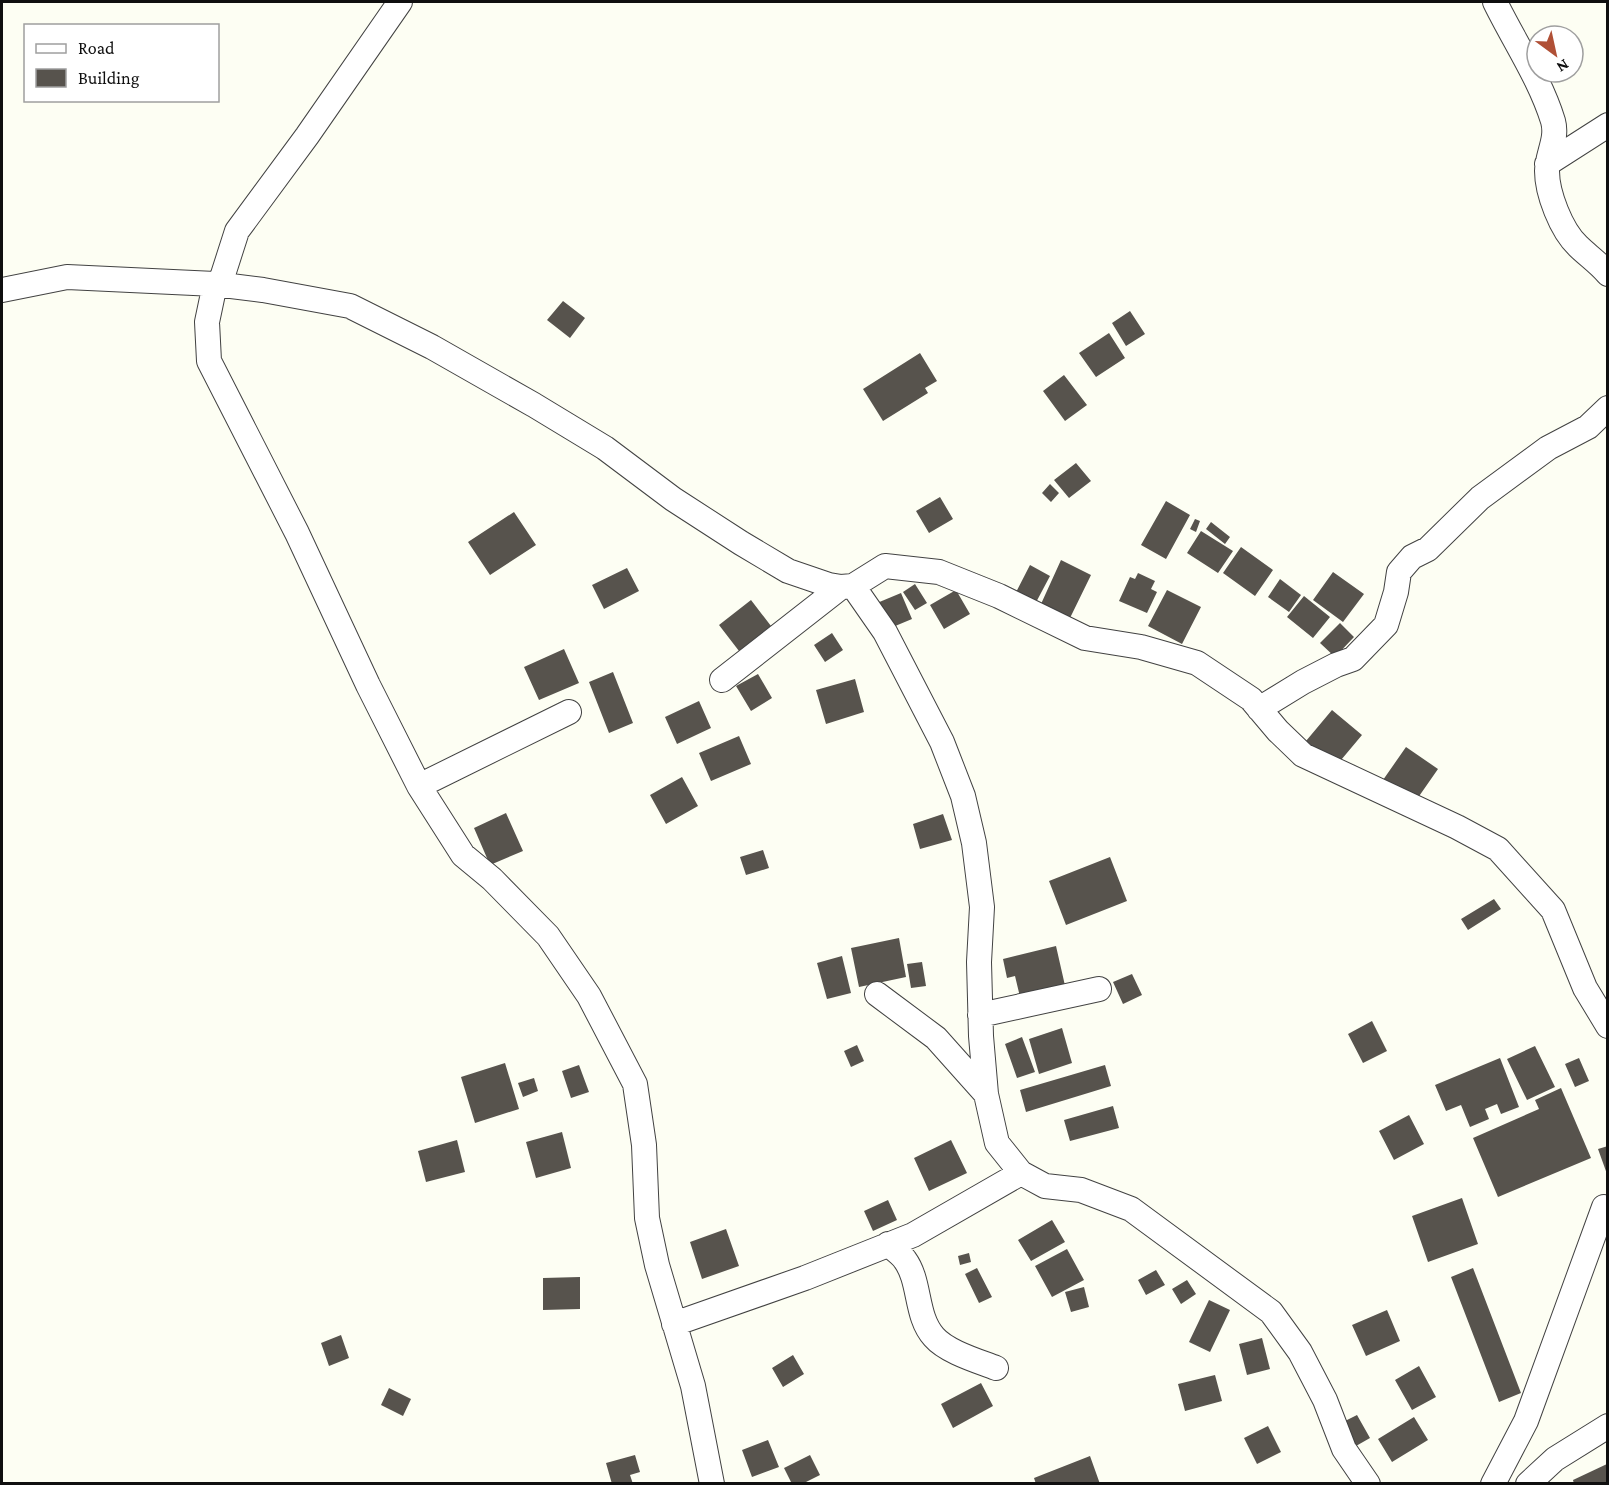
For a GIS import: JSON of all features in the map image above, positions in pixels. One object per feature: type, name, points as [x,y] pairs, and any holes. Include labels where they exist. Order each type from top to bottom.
[{"type":"street","points":[[400,2],[307,136],[237,231],[217,284],[207,322],[209,362],[297,533],[368,685],[419,786],[463,855],[492,879],[548,936],[589,996],[635,1084],[644,1145],[647,1218],[657,1265],[693,1386],[712,1484]]},
{"type":"street","points":[[1495,2],[1544,96],[1554,124],[1554,146],[1547,164],[1547,182],[1560,220],[1575,244],[1608,274]]},
{"type":"street","points":[[1547,164],[1608,125]]},
{"type":"street","points":[[2,290],[67,278],[217,284],[350,306],[432,347],[534,405],[605,448],[673,500],[788,571],[829,585],[847,586],[885,632],[942,742],[963,796],[974,843],[982,907],[980,1015],[986,1094],[997,1143],[1021,1173],[1045,1186],[1081,1190],[1131,1209],[1271,1312],[1300,1352],[1325,1400],[1344,1449],[1368,1484]]},
{"type":"street","points":[[1259,709],[1303,682],[1353,659],[1386,625],[1396,592],[1399,572],[1412,557],[1428,549],[1480,498],[1548,448],[1588,426],[1608,408]]},
{"type":"street","points":[[722,680],[847,586],[885,566],[939,572],[999,596],[1084,638],[1141,647],[1197,663],[1251,699],[1303,755],[1457,827],[1498,849],[1553,910],[1586,988],[1608,1026]]},
{"type":"street","points":[[419,786],[569,712]]},
{"type":"street","points":[[980,1015],[1099,989]]},
{"type":"street","points":[[877,994],[936,1038],[986,1094]]},
{"type":"street","points":[[674,1324],[805,1278],[913,1235],[1021,1173]]},
{"type":"street","points":[[1493,1484],[1526,1421],[1604,1207]]},
{"type":"street","points":[[888,1244],[905,1259],[925,1321],[934,1337],[949,1348],[996,1368]]},
{"type":"street","points":[[1528,1484],[1555,1459],[1608,1426]]},
{"type":"building","points":[[563,301],[585,318],[570,338],[547,320]]},
{"type":"building","points":[[1130,311],[1145,334],[1126,346],[1112,323]]},
{"type":"building","points":[[1109,333],[1125,358],[1096,377],[1079,353]]},
{"type":"building","points":[[920,353],[937,381],[925,388],[928,393],[883,421],[863,389]]},
{"type":"building","points":[[1064,375],[1087,405],[1065,421],[1043,391]]},
{"type":"building","points":[[1076,463],[1091,481],[1069,498],[1054,480]]},
{"type":"building","points":[[1050,484],[1059,493],[1051,502],[1042,493]]},
{"type":"building","points":[[940,497],[953,519],[929,533],[916,511]]},
{"type":"building","points":[[1166,501],[1190,515],[1166,559],[1141,545]]},
{"type":"building","points":[[514,512],[536,545],[490,575],[468,542]]},
{"type":"building","points":[[1195,519],[1200,521],[1196,532],[1190,529]]},
{"type":"building","points":[[1211,522],[1230,537],[1225,544],[1206,529]]},
{"type":"building","points":[[1201,531],[1233,551],[1218,573],[1187,553]]},
{"type":"building","points":[[1241,547],[1273,570],[1255,596],[1223,573]]},
{"type":"building","points":[[1061,560],[1091,575],[1070,618],[1041,604]]},
{"type":"building","points":[[1030,565],[1050,576],[1033,608],[1013,598]]},
{"type":"building","points":[[627,568],[639,591],[604,609],[592,585]]},
{"type":"building","points":[[1333,572],[1364,594],[1343,622],[1313,600]]},
{"type":"building","points":[[1138,573],[1155,581],[1151,589],[1157,592],[1147,613],[1119,601],[1130,577],[1135,579]]},
{"type":"building","points":[[1280,579],[1301,595],[1289,612],[1268,597]]},
{"type":"building","points":[[915,584],[927,603],[915,610],[903,592]]},
{"type":"building","points":[[956,590],[970,614],[944,629],[930,605]]},
{"type":"building","points":[[1167,590],[1201,607],[1182,644],[1148,626]]},
{"type":"building","points":[[901,593],[912,619],[888,629],[877,603]]},
{"type":"building","points":[[1304,596],[1330,617],[1313,638],[1287,617]]},
{"type":"building","points":[[751,600],[771,626],[739,651],[719,625]]},
{"type":"building","points":[[1340,623],[1354,637],[1335,657],[1320,643]]},
{"type":"building","points":[[832,633],[843,650],[825,662],[814,645]]},
{"type":"building","points":[[564,649],[579,683],[539,700],[524,667]]},
{"type":"building","points":[[613,672],[633,723],[609,733],[589,682]]},
{"type":"building","points":[[758,674],[772,698],[751,711],[736,686]]},
{"type":"building","points":[[855,679],[864,712],[826,724],[816,690]]},
{"type":"building","points":[[699,701],[711,728],[677,744],[665,717]]},
{"type":"building","points":[[1332,710],[1362,735],[1336,766],[1306,741]]},
{"type":"building","points":[[739,736],[751,764],[711,781],[699,753]]},
{"type":"building","points":[[1406,747],[1438,769],[1415,802],[1383,780]]},
{"type":"building","points":[[682,777],[698,806],[666,824],[650,795]]},
{"type":"building","points":[[506,813],[523,851],[490,865],[474,828]]},
{"type":"building","points":[[943,814],[952,840],[920,849],[913,824]]},
{"type":"building","points":[[763,850],[769,868],[746,875],[740,857]]},
{"type":"building","points":[[1110,857],[1127,901],[1066,925],[1049,881]]},
{"type":"building","points":[[1494,899],[1501,909],[1468,930],[1461,919]]},
{"type":"building","points":[[899,938],[906,977],[859,987],[851,948]]},
{"type":"building","points":[[1056,946],[1066,990],[1021,1001],[1015,976],[1007,978],[1003,959]]},
{"type":"building","points":[[842,956],[851,993],[827,999],[817,963]]},
{"type":"building","points":[[922,962],[926,986],[911,988],[907,964]]},
{"type":"building","points":[[1132,974],[1142,995],[1123,1004],[1113,982]]},
{"type":"building","points":[[1372,1021],[1387,1051],[1363,1063],[1348,1034]]},
{"type":"building","points":[[1062,1028],[1072,1063],[1039,1074],[1029,1039]]},
{"type":"building","points":[[1022,1037],[1035,1072],[1017,1078],[1005,1044]]},
{"type":"building","points":[[857,1045],[864,1061],[851,1067],[844,1051]]},
{"type":"building","points":[[1535,1046],[1555,1087],[1527,1100],[1507,1059]]},
{"type":"building","points":[[1500,1058],[1519,1107],[1501,1114],[1497,1104],[1485,1109],[1489,1119],[1470,1127],[1461,1105],[1446,1111],[1435,1085]]},
{"type":"building","points":[[1579,1058],[1589,1081],[1575,1087],[1565,1064]]},
{"type":"building","points":[[505,1063],[519,1109],[475,1123],[461,1077]]},
{"type":"building","points":[[579,1065],[589,1092],[571,1098],[562,1071]]},
{"type":"building","points":[[1105,1065],[1111,1086],[1026,1112],[1020,1090]]},
{"type":"building","points":[[534,1078],[538,1091],[523,1097],[518,1083]]},
{"type":"building","points":[[1561,1088],[1591,1158],[1498,1197],[1473,1138],[1539,1109],[1535,1100]]},
{"type":"building","points":[[1113,1106],[1119,1128],[1070,1141],[1064,1120]]},
{"type":"building","points":[[1409,1115],[1424,1144],[1394,1160],[1379,1131]]},
{"type":"building","points":[[562,1132],[571,1168],[536,1178],[526,1142]]},
{"type":"building","points":[[457,1140],[465,1172],[426,1182],[418,1151]]},
{"type":"building","points":[[951,1140],[967,1173],[929,1191],[914,1158]]},
{"type":"building","points":[[1608,1146],[1608,1174],[1607,1174],[1598,1149]]},
{"type":"building","points":[[1462,1198],[1478,1244],[1428,1262],[1412,1216]]},
{"type":"building","points":[[888,1200],[897,1220],[873,1231],[864,1211]]},
{"type":"building","points":[[1052,1220],[1065,1242],[1031,1261],[1018,1240]]},
{"type":"building","points":[[726,1229],[739,1266],[702,1279],[690,1242]]},
{"type":"building","points":[[1067,1249],[1084,1280],[1052,1297],[1035,1266]]},
{"type":"building","points":[[969,1253],[971,1262],[960,1265],[958,1256]]},
{"type":"building","points":[[977,1268],[992,1297],[979,1303],[965,1274]]},
{"type":"building","points":[[1473,1268],[1521,1393],[1499,1402],[1451,1277]]},
{"type":"building","points":[[1156,1270],[1165,1285],[1146,1295],[1138,1280]]},
{"type":"building","points":[[580,1277],[580,1309],[543,1310],[543,1278]]},
{"type":"building","points":[[1187,1280],[1196,1294],[1181,1304],[1172,1289]]},
{"type":"building","points":[[1084,1287],[1089,1307],[1071,1312],[1065,1292]]},
{"type":"building","points":[[1209,1300],[1230,1310],[1210,1352],[1189,1342]]},
{"type":"building","points":[[1387,1310],[1400,1341],[1366,1356],[1352,1325]]},
{"type":"building","points":[[341,1335],[349,1358],[329,1366],[321,1343]]},
{"type":"building","points":[[1262,1338],[1270,1369],[1247,1375],[1239,1344]]},
{"type":"building","points":[[793,1355],[804,1374],[783,1387],[772,1368]]},
{"type":"building","points":[[1419,1366],[1436,1397],[1412,1410],[1395,1380]]},
{"type":"building","points":[[1215,1375],[1222,1401],[1185,1411],[1178,1384]]},
{"type":"building","points":[[981,1383],[993,1406],[953,1428],[941,1404]]},
{"type":"building","points":[[389,1388],[411,1399],[403,1416],[381,1405]]},
{"type":"building","points":[[1357,1415],[1370,1438],[1356,1446],[1343,1422]]},
{"type":"building","points":[[1414,1417],[1428,1440],[1392,1462],[1378,1439]]},
{"type":"building","points":[[1268,1426],[1281,1452],[1257,1464],[1244,1438]]},
{"type":"building","points":[[768,1440],[779,1467],[752,1477],[742,1450]]},
{"type":"building","points":[[635,1455],[640,1472],[630,1475],[633,1484],[612,1484],[606,1463]]},
{"type":"building","points":[[810,1455],[820,1475],[802,1484],[792,1484],[784,1468]]},
{"type":"building","points":[[1090,1456],[1100,1484],[1036,1484],[1034,1478]]},
{"type":"building","points":[[1607,1464],[1608,1484],[1574,1484],[1573,1480]]}]
